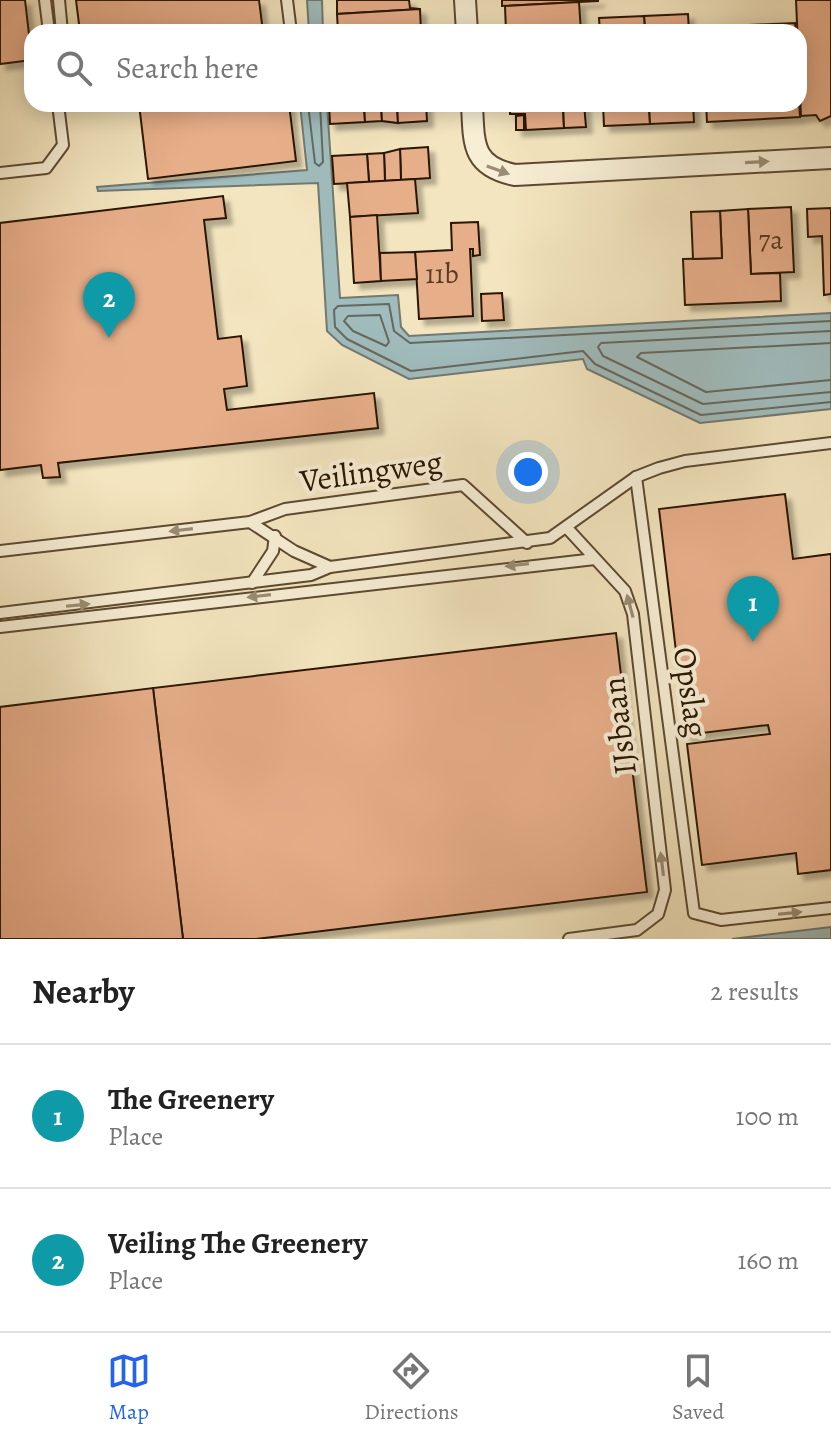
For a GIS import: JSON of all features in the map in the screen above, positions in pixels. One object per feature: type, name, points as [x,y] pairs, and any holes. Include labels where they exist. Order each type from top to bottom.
[{"type":"street","points":[[465,0],[466,24]]},
{"type":"street","points":[[473,112],[476,150],[484,164],[496,172],[515,175],[831,158]]},
{"type":"lane","points":[[45,0],[48,24]]},
{"type":"lane","points":[[59,0],[61,24]]},
{"type":"lane","points":[[287,0],[290,24]]},
{"type":"lane","points":[[0,173],[46,168],[63,145],[59,112]]},
{"type":"lane","points":[[0,613],[252,583],[311,575],[330,567],[527,543],[550,538],[567,528],[636,477],[685,461],[831,443]]},
{"type":"lane","name":"Opslag","points":[[636,477],[694,913],[721,920],[831,908]]},
{"type":"lane","name":"Veilingweg","points":[[0,551],[250,522],[285,509],[463,485],[527,543]]},
{"type":"lane","name":"Veilingweg","points":[[250,522],[309,559],[330,567]]},
{"type":"lane","name":"IJsbaan","points":[[567,528],[625,591],[633,614],[665,890],[658,914],[637,930],[569,939]]},
{"type":"lane","name":"Veilingweg","points":[[252,583],[266,565],[275,536]]},
{"type":"lane","points":[[0,627],[595,559]]},
{"type":"water","points":[[307,0],[322,0],[323,24],[308,24]]},
{"type":"water","points":[[301,112],[328,112],[340,298],[398,295],[401,327],[409,336],[831,313],[831,409],[700,423],[587,369],[583,359],[409,379],[342,345],[327,331],[318,183],[98,191],[97,187],[307,170]]},
{"type":"water","points":[[831,927],[831,939],[732,939]]},
{"type":"building","points":[[0,0],[25,0],[28,24],[24,24],[24,61],[0,64]]},
{"type":"building","points":[[76,0],[259,0],[262,24],[79,24]]},
{"type":"building","points":[[337,0],[409,0],[410,8],[420,9],[337,14]]},
{"type":"building","points":[[502,0],[598,0],[598,1],[502,6]]},
{"type":"building","points":[[796,0],[831,0],[831,116],[820,121],[816,115],[801,116],[801,112],[807,112],[807,24],[797,24]]},
{"type":"building","points":[[579,2],[580,24],[506,24],[505,6]]},
{"type":"building","points":[[420,9],[421,24],[338,24],[337,14]]},
{"type":"building","points":[[688,14],[689,24],[644,24],[644,16]]},
{"type":"building","points":[[644,16],[644,24],[599,24],[599,18]]},
{"type":"building","points":[[140,112],[290,112],[296,161],[148,179]]},
{"type":"building","points":[[329,112],[364,112],[365,122],[330,124]]},
{"type":"building","points":[[364,112],[381,112],[382,121],[365,122]]},
{"type":"building","points":[[381,112],[397,112],[398,123],[382,121]]},
{"type":"building","points":[[397,112],[426,112],[427,121],[398,123]]},
{"type":"building","points":[[563,112],[564,128],[526,130],[525,114],[510,114]]},
{"type":"building","points":[[563,112],[585,112],[586,127],[564,128]]},
{"type":"building","points":[[603,112],[649,112],[650,124],[604,126]]},
{"type":"building","points":[[649,112],[693,112],[694,122],[650,124]]},
{"type":"building","points":[[706,112],[800,112],[800,117],[707,122]]},
{"type":"building","points":[[524,115],[524,130],[516,130],[516,116]]},
{"type":"building","points":[[428,147],[430,178],[401,180],[400,149]]},
{"type":"building","points":[[400,149],[401,180],[385,181],[384,153]]},
{"type":"building","points":[[384,153],[385,181],[369,182],[367,154]]},
{"type":"building","points":[[367,154],[369,182],[334,184],[332,156]]},
{"type":"building","points":[[415,179],[418,213],[350,217],[347,183]]},
{"type":"building","points":[[223,196],[226,218],[204,220],[218,339],[241,336],[247,386],[224,389],[227,410],[374,393],[378,428],[58,463],[60,477],[43,478],[41,465],[0,470],[0,223]]},
{"type":"building","points":[[791,207],[794,272],[751,274],[748,209]]},
{"type":"building","points":[[831,208],[831,294],[824,295],[822,236],[808,237],[807,209]]},
{"type":"building","points":[[748,209],[751,274],[780,273],[781,301],[685,305],[683,259],[722,258],[720,211]]},
{"type":"building","points":[[720,211],[722,258],[693,259],[691,212]]},
{"type":"building","points":[[377,215],[381,281],[354,283],[350,217]]},
{"type":"building","points":[[478,222],[480,255],[473,256],[473,249],[470,249],[473,316],[419,319],[415,252],[452,250],[451,223]]},
{"type":"building","points":[[415,252],[417,279],[381,281],[380,253]]},
{"type":"building","points":[[502,293],[504,320],[482,321],[481,294]]},
{"type":"building","points":[[785,494],[793,559],[831,554],[831,870],[798,874],[796,853],[702,865],[687,744],[770,734],[768,725],[686,735],[659,509]]},
{"type":"building","points":[[616,633],[647,892],[256,939],[183,939],[153,688]]},
{"type":"building","points":[[153,688],[183,939],[0,939],[0,707]]},
{"type":"place","name":"Veiling The Greenery","points":[[109,338]]},
{"type":"place","name":"The Greenery","points":[[753,642]]}]
